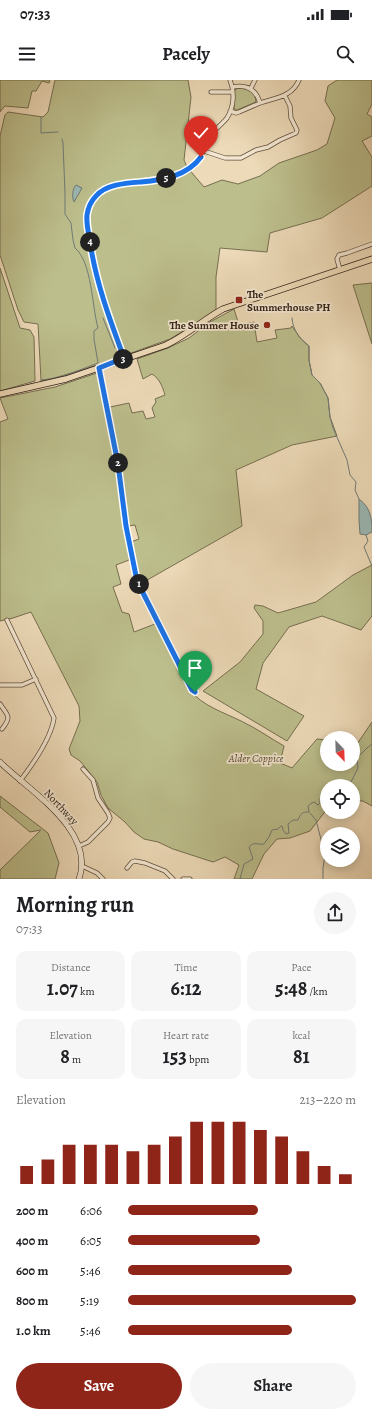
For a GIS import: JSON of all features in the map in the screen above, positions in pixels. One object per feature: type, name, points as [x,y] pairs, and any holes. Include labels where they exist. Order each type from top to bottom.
[{"type":"main road","points":[[0,394],[66,379],[124,358],[166,345],[178,339],[207,318],[223,309],[372,259]]},
{"type":"street","points":[[124,358],[103,303],[95,272],[88,232],[87,216],[90,204],[97,195],[106,188],[118,185],[151,182],[183,172],[196,164],[212,134],[227,118],[230,111],[233,102],[230,80]]},
{"type":"street","points":[[251,88],[254,80]]},
{"type":"street","points":[[230,111],[236,113],[260,103],[285,96],[295,88],[299,80]]},
{"type":"street","points":[[232,87],[239,86],[251,88],[258,96],[260,103]]},
{"type":"street","points":[[211,92],[232,92]]},
{"type":"street","points":[[204,151],[225,158],[240,158],[256,150],[268,147],[275,142],[296,133],[297,130],[291,118],[290,106],[285,96]]},
{"type":"street","points":[[340,270],[337,259],[339,255],[372,244]]},
{"type":"street","points":[[99,368],[118,464],[126,526],[137,581],[192,690],[195,692]]},
{"type":"street","points":[[7,620],[52,712],[54,720],[47,738],[34,761],[20,780]]},
{"type":"street","points":[[0,685],[22,685],[36,679]]},
{"type":"street","points":[[0,704],[9,717],[9,720],[2,729]]},
{"type":"street","name":"Northway","points":[[0,762],[39,797],[63,820],[69,828],[79,846],[82,866],[79,879]]},
{"type":"street","points":[[79,846],[88,842],[108,822],[110,818],[98,798],[94,780],[83,769]]},
{"type":"street","points":[[127,868],[132,862],[135,861],[145,863],[165,871],[173,879]]},
{"type":"street","points":[[82,866],[103,879]]},
{"type":"street","points":[[183,879],[190,879]]},
{"type":"green space","points":[[0,80],[50,80],[49,83],[42,81],[36,91],[32,91],[28,108],[5,106],[0,112]]},
{"type":"green space","points":[[55,80],[188,80],[191,97],[184,160],[187,167],[204,187],[222,180],[238,184],[260,176],[279,163],[317,150],[327,144],[335,118],[325,101],[328,86],[337,80],[372,80],[372,104],[367,114],[372,117],[372,136],[362,141],[372,157],[372,186],[322,218],[270,233],[267,252],[220,248],[216,277],[216,311],[170,339],[98,365],[51,379],[41,380],[38,324],[24,322],[18,310],[0,255],[0,136],[5,115],[8,112],[43,117],[48,112]]},
{"type":"green space","points":[[238,88],[245,89],[253,94],[256,102],[235,110],[234,91]]},
{"type":"green space","points":[[0,268],[20,328],[30,330],[34,337],[35,381],[0,391]]},
{"type":"green space","points":[[372,283],[372,344],[353,285]]},
{"type":"green space","points":[[234,309],[239,325],[254,322],[257,342],[277,338],[275,330],[291,328],[292,326],[301,339],[309,346],[309,360],[312,375],[320,383],[328,398],[330,417],[337,436],[292,445],[236,470],[242,526],[142,583],[139,579],[131,542],[139,539],[135,525],[128,526],[121,463],[110,407],[129,403],[132,413],[143,411],[146,419],[155,417],[152,408],[156,402],[155,399],[165,395],[155,376],[152,374],[143,379],[137,359],[168,348],[189,338],[210,322]]},
{"type":"green space","name":"Alder Coppice","points":[[97,373],[116,465],[129,560],[116,565],[121,584],[113,587],[122,612],[129,614],[134,632],[155,624],[189,689],[194,695],[206,704],[247,724],[284,746],[280,763],[292,768],[317,739],[320,739],[320,771],[360,771],[360,740],[372,722],[372,806],[360,801],[360,779],[320,779],[320,818],[310,831],[290,838],[277,839],[264,854],[252,879],[234,879],[239,865],[225,857],[213,862],[173,849],[158,842],[144,839],[134,832],[125,822],[108,808],[101,795],[97,782],[80,761],[71,755],[69,749],[80,721],[79,706],[31,612],[0,621],[0,422],[8,419],[0,398],[55,387]]},
{"type":"green space","points":[[372,565],[372,616],[361,630],[322,616],[289,627],[263,663],[256,689],[304,716],[287,741],[203,691],[240,662],[263,634],[263,621],[254,608],[255,605],[263,606],[278,613],[316,602],[353,575]]},
{"type":"green space","points":[[0,796],[48,833],[59,863],[55,879],[0,879],[0,870],[41,830],[30,832],[0,807]]},
{"type":"water","points":[[76,185],[82,188],[74,202],[73,194]]},
{"type":"water","points":[[359,499],[366,506],[372,523],[372,532],[366,535],[360,534]]},
{"type":"waterway","points":[[41,117],[41,133],[58,132]]},
{"type":"waterway","points":[[40,381],[64,376],[98,363],[94,339],[94,331],[98,328],[91,285],[85,263],[75,248],[71,223],[65,214],[62,139]]},
{"type":"waterway","points":[[103,318],[115,348]]},
{"type":"waterway","points":[[292,318],[294,327],[298,334],[309,346],[309,360],[312,375],[320,383],[328,398],[333,428],[347,460],[350,475],[356,482],[355,490],[359,499]]},
{"type":"waterway","points":[[0,391],[35,383]]},
{"type":"waterway","points":[[366,535],[368,541],[364,547],[372,566]]},
{"type":"waterway","points":[[352,779],[358,768],[357,758],[372,744]]},
{"type":"waterway","points":[[240,879],[244,864],[253,859],[249,847],[251,845],[264,844],[272,830],[278,829],[281,826],[286,834],[289,833],[288,824],[293,820],[298,820],[302,813],[309,812],[308,806],[310,804],[314,802],[318,805],[320,803]]},
{"type":"waterway","points":[[310,813],[316,820],[325,855],[323,879]]},
{"type":"place","name":"The Summerhouse PH","points":[[239,300]]},
{"type":"place","name":"The Summer House","points":[[267,325]]},
{"type":"route","points":[[195,692],[192,690],[137,581],[126,526],[118,464],[99,368],[124,358],[103,303],[99,288],[88,232],[87,216],[90,204],[97,195],[106,188],[118,185],[151,182],[174,176],[191,168],[201,157]]}]
